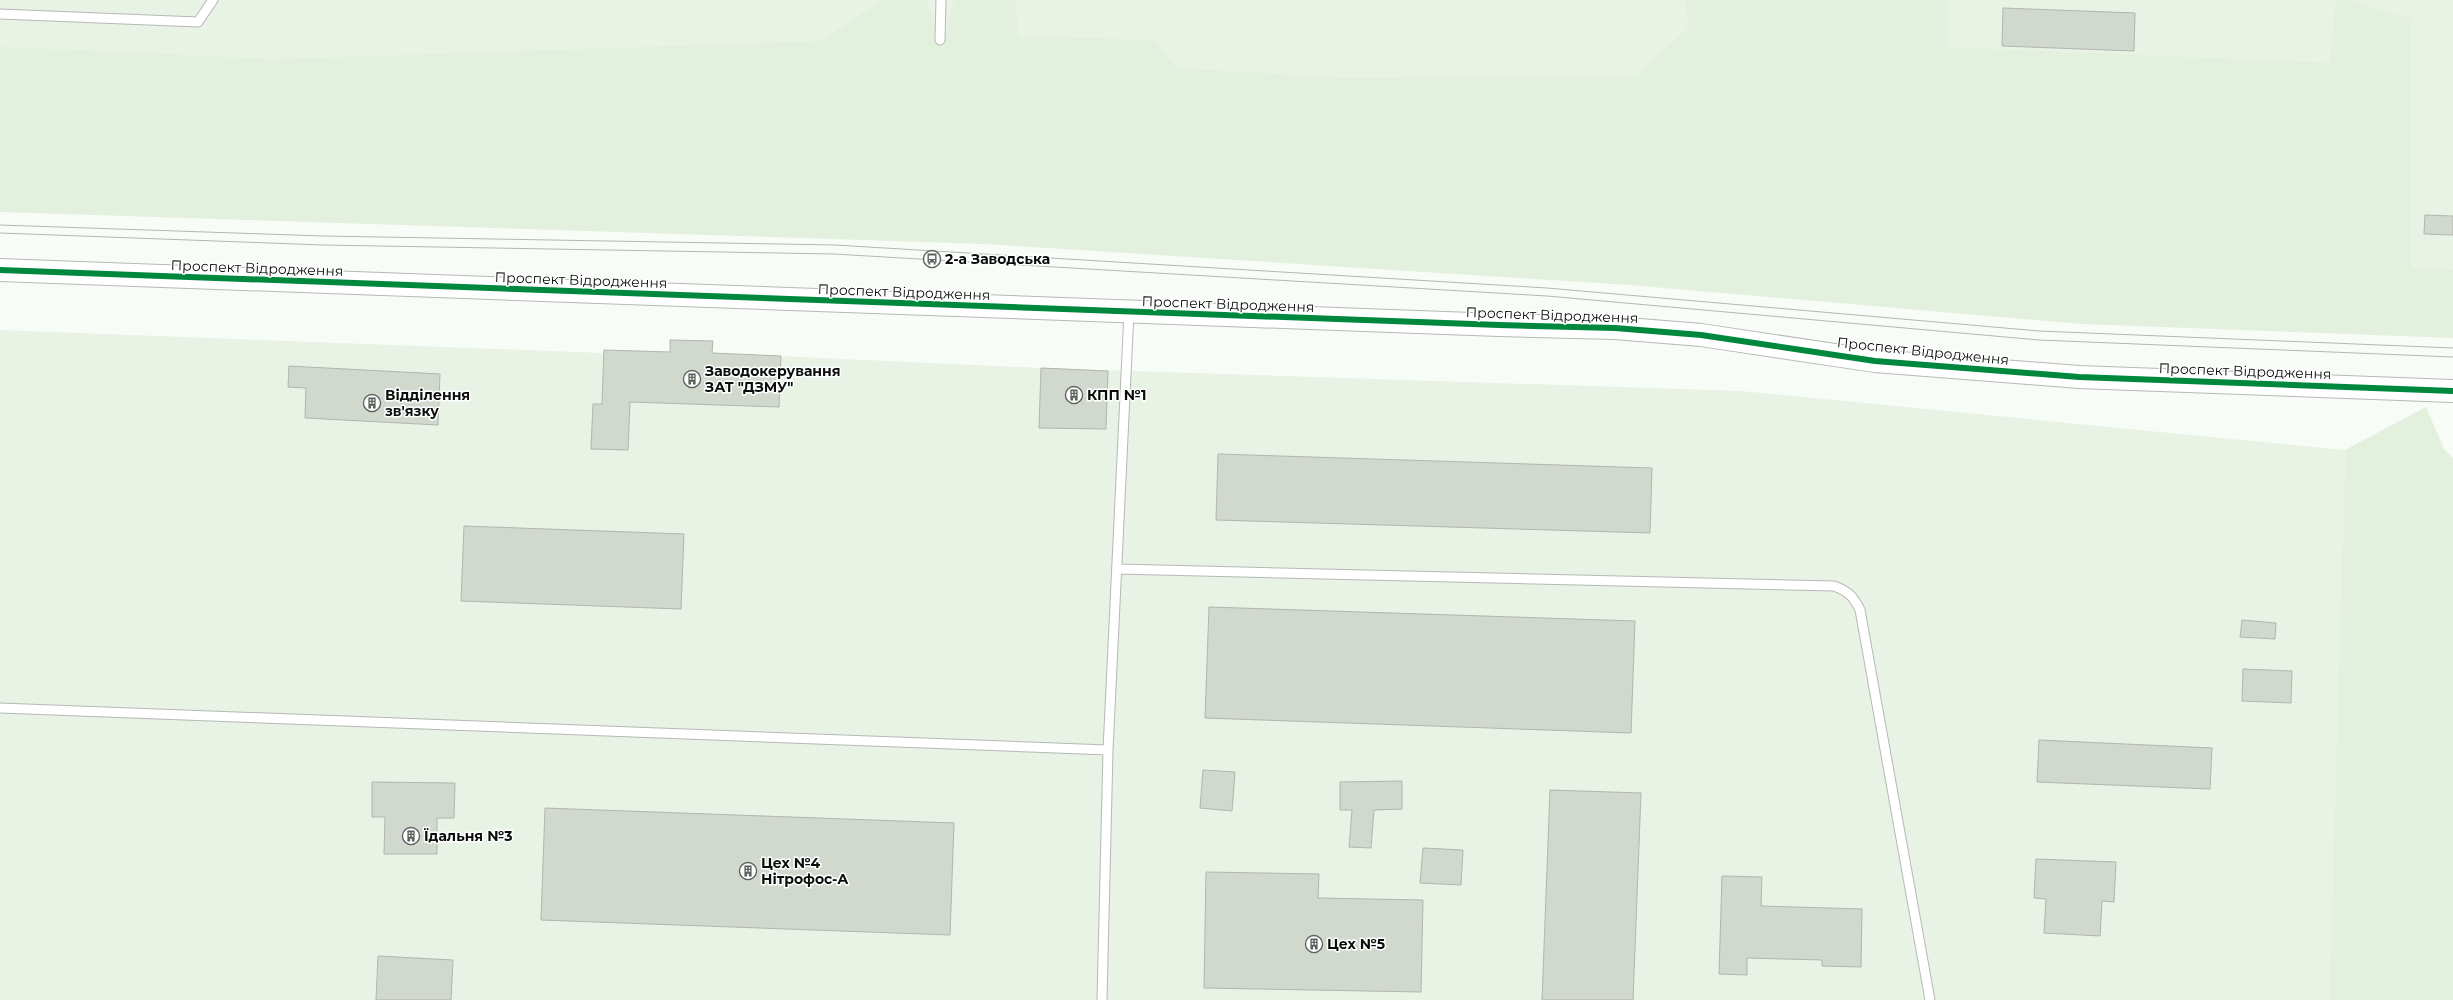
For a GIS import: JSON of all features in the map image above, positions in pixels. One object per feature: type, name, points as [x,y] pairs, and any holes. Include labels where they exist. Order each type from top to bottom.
[{"type":"street","name":"Проспект Відродження","points":[[0,270],[1129,312],[1615,328],[1701,335],[1875,361],[2079,378],[2453,391]]},
{"type":"lane","points":[[0,14],[198,22],[214,0]]},
{"type":"lane","points":[[940,40],[941,0]]},
{"type":"lane","points":[[1102,1000],[1108,750],[1129,312]]},
{"type":"lane","points":[[1117,569],[1834,586],[1845,590],[1854,598],[1860,610],[1930,1000]]},
{"type":"lane","points":[[0,708],[1108,750]]},
{"type":"shaded area","points":[[0,0],[2453,0],[2453,278],[283,59],[0,46]]},
{"type":"shaded area","points":[[0,330],[604,353],[604,350],[670,352],[670,340],[713,341],[713,353],[1041,368],[1741,391],[2345,450],[2342,548],[2453,552],[2453,1000],[0,1000]]},
{"type":"green space","points":[[882,0],[926,0],[943,53],[951,11],[957,0],[1016,0],[1018,36],[1154,40],[1176,68],[1340,78],[1636,76],[1689,27],[1685,0],[1948,0],[1947,47],[2330,63],[2336,0],[2346,0],[2411,19],[2411,268],[2453,270],[2453,338],[2081,324],[1629,285],[984,244],[0,212],[0,46],[283,59],[821,41]]},
{"type":"green space","points":[[2426,407],[2444,449],[2453,458],[2453,1000],[2330,1000],[2345,450]]},
{"type":"building","points":[[2003,8],[2135,13],[2134,51],[2002,46]]},
{"type":"building","points":[[2425,215],[2453,216],[2453,235],[2424,234]]},
{"type":"building","name":"Заводокерування ЗАТ \"ДЗМУ\"","points":[[670,340],[713,341],[712,353],[781,356],[779,407],[630,402],[628,450],[591,449],[593,404],[602,404],[604,350],[670,352]]},
{"type":"building","name":"Відділення зв'язку","points":[[289,366],[440,374],[438,425],[305,418],[306,388],[288,387]]},
{"type":"building","name":"КПП №1","points":[[1041,368],[1108,371],[1106,429],[1039,428]]},
{"type":"building","points":[[1218,454],[1652,468],[1650,533],[1216,520]]},
{"type":"building","points":[[464,526],[684,534],[681,609],[461,601]]},
{"type":"building","points":[[1209,607],[1635,621],[1631,733],[1205,718]]},
{"type":"building","points":[[2242,620],[2276,623],[2275,639],[2240,637]]},
{"type":"building","points":[[2243,669],[2292,671],[2291,703],[2242,701]]},
{"type":"building","points":[[2039,740],[2212,748],[2210,789],[2037,782]]},
{"type":"building","points":[[1203,770],[1235,772],[1232,811],[1200,808]]},
{"type":"building","points":[[1402,781],[1402,809],[1374,810],[1371,848],[1349,847],[1352,810],[1340,810],[1340,782]]},
{"type":"building","name":"Їдальня №3","points":[[372,782],[455,783],[454,818],[437,818],[437,854],[384,854],[385,817],[372,817]]},
{"type":"building","points":[[1550,790],[1641,793],[1633,1000],[1542,1000]]},
{"type":"building","name":"Цех №4 Нітрофос-А","points":[[545,808],[954,823],[950,935],[541,920]]},
{"type":"building","points":[[1423,848],[1463,850],[1461,885],[1420,883]]},
{"type":"building","points":[[2036,859],[2116,862],[2114,902],[2102,901],[2100,936],[2044,933],[2046,899],[2034,898]]},
{"type":"building","name":"Цех №5","points":[[1206,872],[1319,874],[1318,898],[1423,900],[1421,992],[1204,988]]},
{"type":"building","points":[[1722,876],[1762,877],[1761,906],[1862,909],[1861,967],[1822,966],[1822,960],[1747,958],[1747,975],[1719,974]]},
{"type":"building","points":[[378,956],[453,960],[451,1000],[376,1000]]},
{"type":"tram line","points":[[0,225],[323,236],[835,245],[1547,288],[2039,331],[2453,348]]},
{"type":"tram line","points":[[0,233],[323,245],[834,254],[1547,296],[2039,340],[2453,357]]},
{"type":"cycle path","points":[[0,270],[1615,328],[1701,335],[1875,361],[2079,377],[2453,391]]},
{"type":"place","name":"2-а Заводська","points":[[932,259]]},
{"type":"place","name":"Заводокерування ЗАТ \"ДЗМУ\"","points":[[692,379]]},
{"type":"place","name":"КПП №1","points":[[1074,395]]},
{"type":"place","name":"Відділення зв'язку","points":[[372,403]]},
{"type":"place","name":"Їдальня №3","points":[[411,836]]},
{"type":"place","name":"Цех №4 Нітрофос-А","points":[[748,871]]},
{"type":"place","name":"Цех №5","points":[[1314,944]]}]
